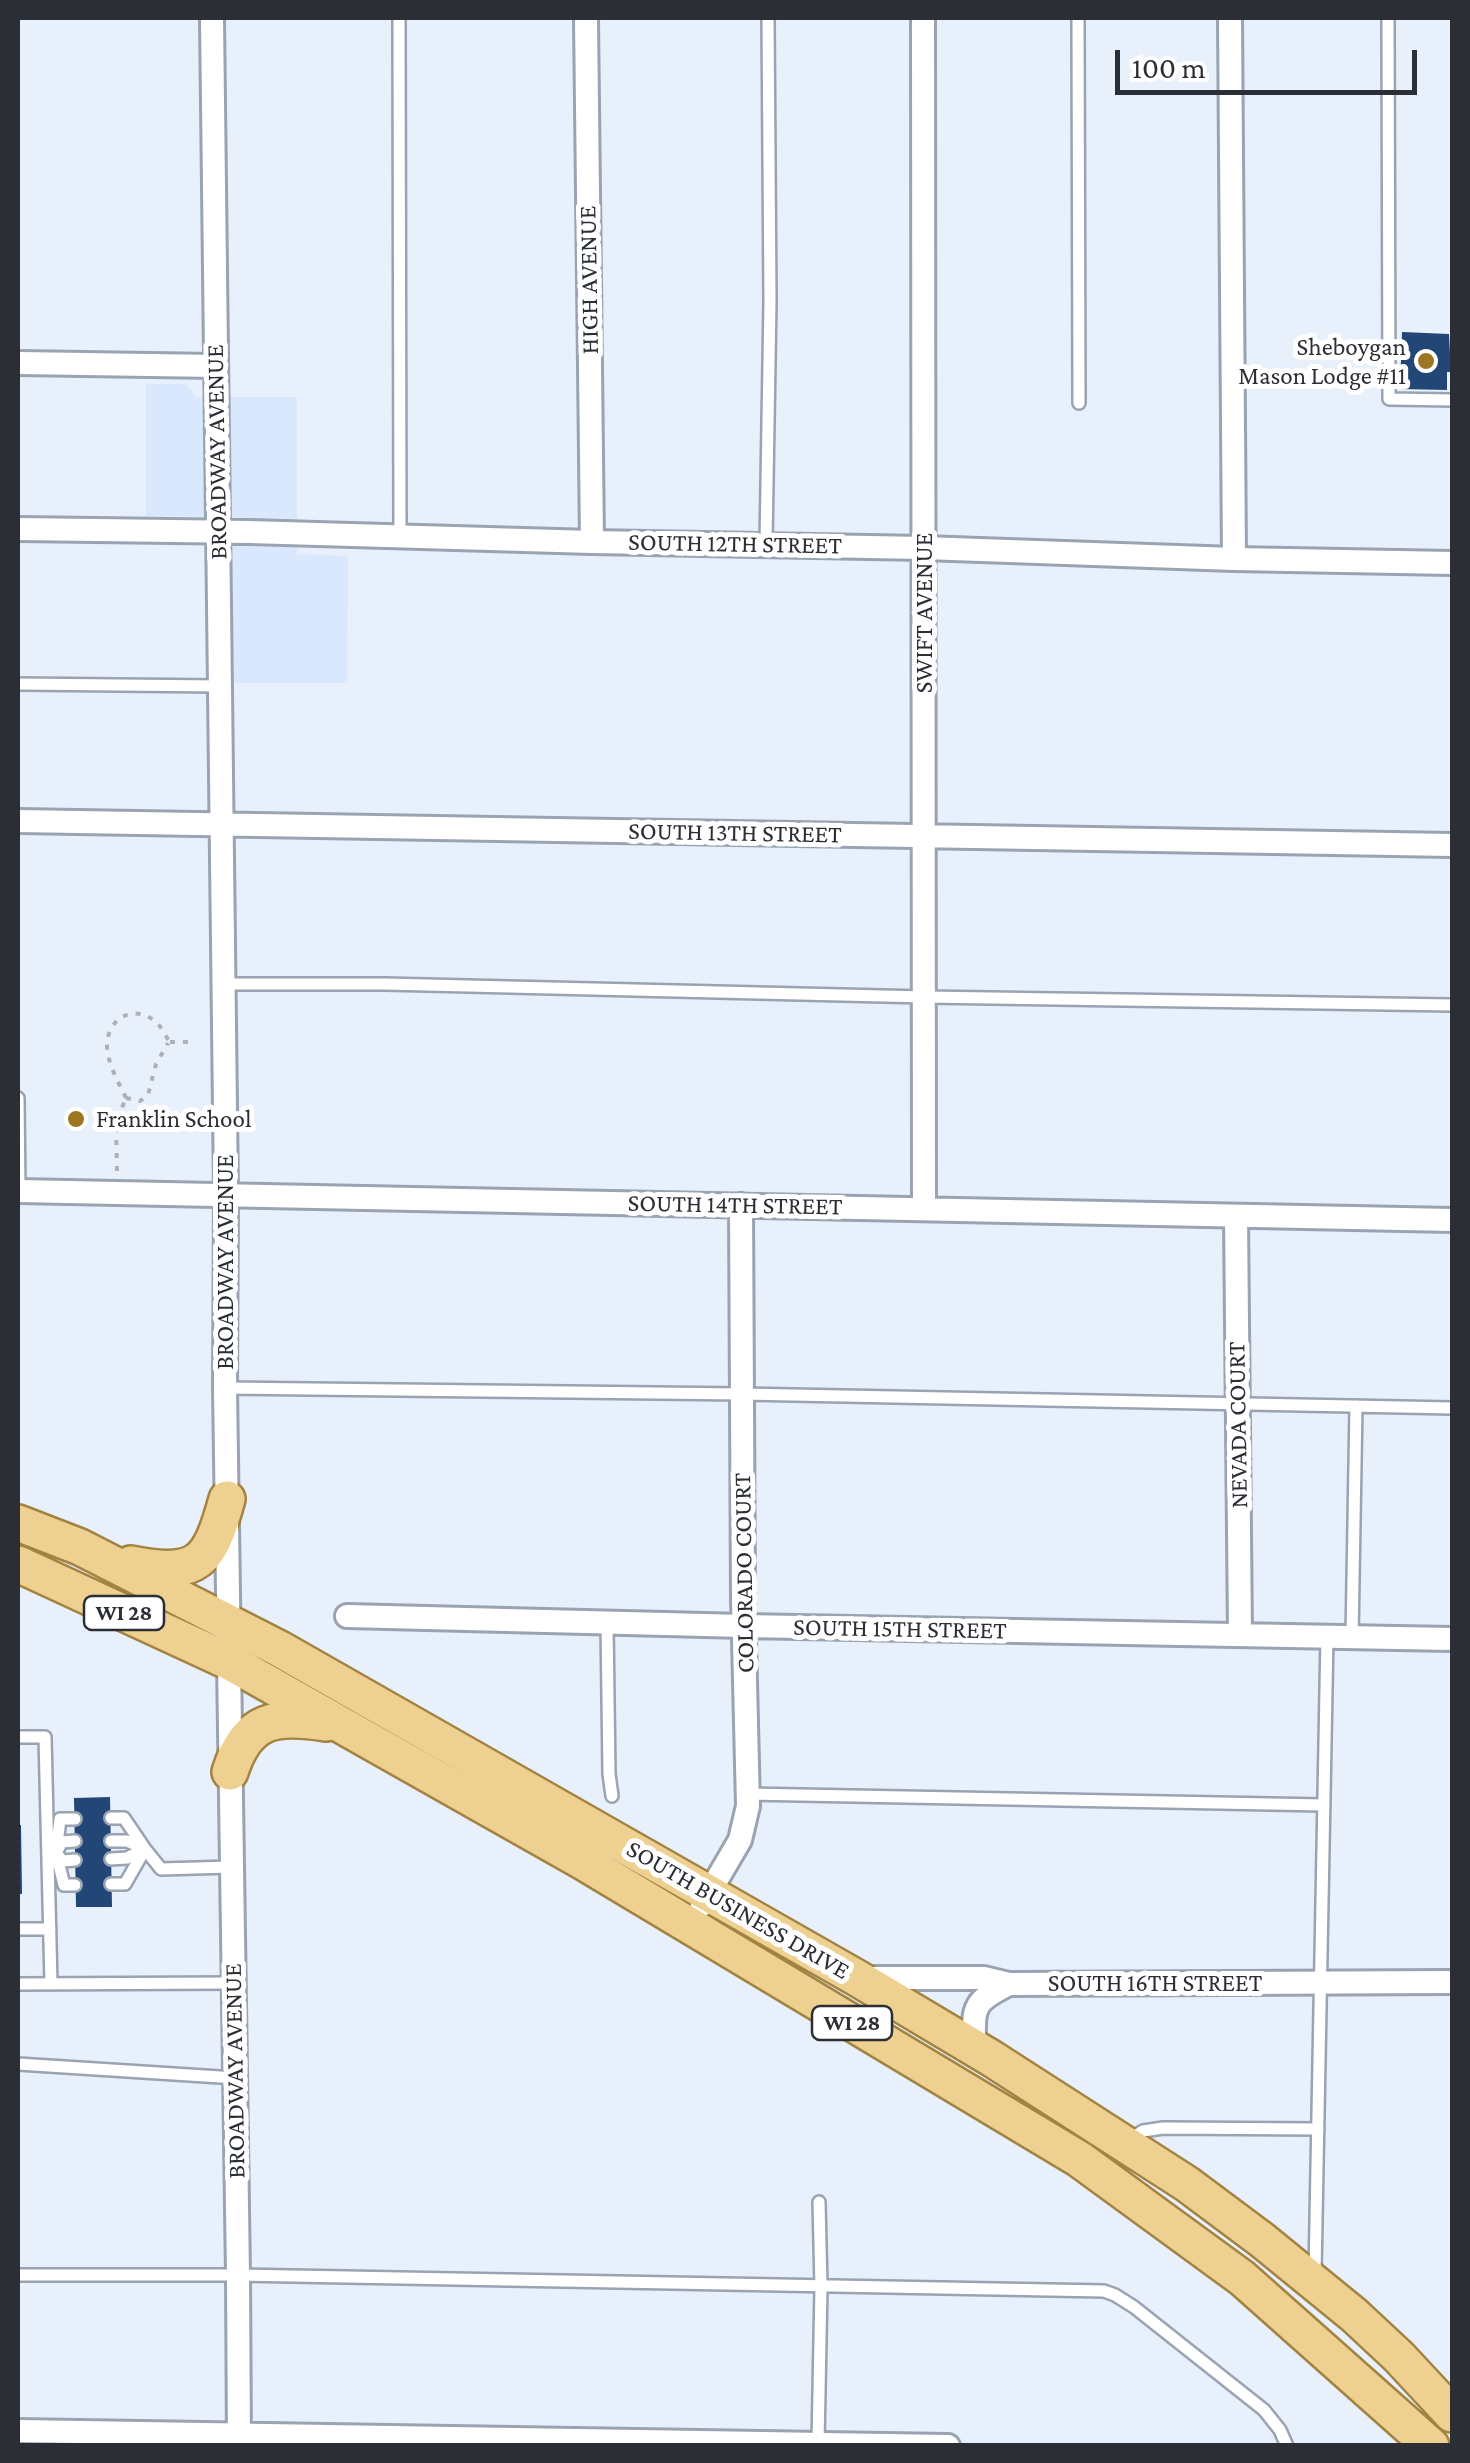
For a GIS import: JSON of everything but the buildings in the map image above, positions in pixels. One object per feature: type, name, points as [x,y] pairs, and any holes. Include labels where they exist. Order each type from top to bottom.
[{"type":"main road","points":[[102,1558],[149,1568],[186,1568],[209,1550],[227,1499]]},
{"type":"main road","name":"SOUTH BUSINESS DRIVE","points":[[18,1523],[80,1547],[228,1621],[709,1893],[974,2049],[1187,2184],[1315,2282],[1399,2357],[1452,2414]]},
{"type":"main road","name":"SOUTH BUSINESS DRIVE","points":[[18,1564],[230,1662],[582,1861],[1079,2159],[1242,2278],[1431,2446]]},
{"type":"main road","points":[[230,1772],[245,1740],[266,1724],[298,1719],[344,1726]]},
{"type":"street","name":"BROADWAY AVENUE","points":[[212,18],[238,2440]]},
{"type":"street","name":"HIGH AVENUE","points":[[586,18],[592,542]]},
{"type":"street","name":"SWIFT AVENUE","points":[[923,18],[924,1209]]},
{"type":"street","points":[[1230,18],[1234,559]]},
{"type":"street","points":[[18,363],[216,366]]},
{"type":"street","name":"SOUTH 12TH STREET","points":[[18,529],[1452,563]]},
{"type":"street","name":"SOUTH 13TH STREET","points":[[18,820],[1452,845]]},
{"type":"street","name":"SOUTH 14TH STREET","points":[[18,1191],[1452,1220]]},
{"type":"street","name":"COLORADO COURT","points":[[690,1926],[743,1834],[748,1814],[741,1205]]},
{"type":"street","name":"NEVADA COURT","points":[[1236,1216],[1240,1635]]},
{"type":"street","name":"SOUTH 15TH STREET","points":[[347,1616],[1452,1638]]},
{"type":"street","name":"SOUTH 16TH STREET","points":[[857,1978],[977,1978],[1009,1984],[1452,1982]]},
{"type":"street","points":[[974,2049],[974,2012],[983,1996],[1009,1984]]},
{"type":"street","points":[[18,2432],[238,2440],[948,2446]]},
{"type":"lane","points":[[399,18],[400,536]]},
{"type":"lane","points":[[766,544],[770,301],[768,18]]},
{"type":"lane","points":[[1078,18],[1079,403]]},
{"type":"lane","points":[[1388,18],[1389,400],[1452,400]]},
{"type":"lane","points":[[18,684],[219,686]]},
{"type":"lane","points":[[223,984],[1452,1005]]},
{"type":"lane","points":[[18,1098],[18,1191]]},
{"type":"lane","points":[[226,1388],[1452,1408]]},
{"type":"lane","points":[[1352,1637],[1356,1406]]},
{"type":"lane","points":[[607,1623],[612,1796]]},
{"type":"lane","points":[[1315,2282],[1327,1636]]},
{"type":"lane","points":[[18,1737],[45,1738],[52,1853],[51,1984]]},
{"type":"lane","points":[[748,1794],[1323,1805]]},
{"type":"lane","points":[[110,1818],[124,1818],[162,1868],[232,1867]]},
{"type":"lane","points":[[75,1819],[60,1819],[52,1853],[64,1884],[76,1884]]},
{"type":"lane","points":[[52,1853],[62,1842],[75,1841]]},
{"type":"lane","points":[[111,1841],[127,1841],[145,1848]]},
{"type":"lane","points":[[111,1859],[127,1858],[145,1848]]},
{"type":"lane","points":[[111,1884],[125,1884],[145,1848]]},
{"type":"lane","points":[[52,1853],[63,1860],[76,1860]]},
{"type":"lane","points":[[18,1929],[50,1929]]},
{"type":"lane","points":[[18,1984],[234,1983]]},
{"type":"lane","points":[[18,2064],[236,2078]]},
{"type":"lane","points":[[1122,2143],[1143,2131],[1159,2128],[1318,2129]]},
{"type":"lane","points":[[818,2444],[819,2202]]},
{"type":"lane","points":[[18,2275],[238,2275],[1104,2292],[1115,2294],[1134,2307],[1264,2410],[1287,2446]]},
{"type":"path","points":[[126,1098],[108,1050],[112,1025],[123,1015],[141,1015],[158,1024],[170,1042]]},
{"type":"path","points":[[170,1042],[194,1042]]},
{"type":"path","points":[[126,1098],[140,1100],[148,1095],[158,1061],[170,1042]]},
{"type":"path","points":[[117,1170],[116,1120],[126,1098]]},
{"type":"shaded area","points":[[146,384],[184,384],[195,397],[297,397],[297,554],[348,556],[347,683],[234,683],[231,517],[146,516]]},
{"type":"place","name":"Sheboygan Mason Lodge #11","points":[[1426,361]]},
{"type":"place","name":"Franklin School","points":[[76,1119]]}]
